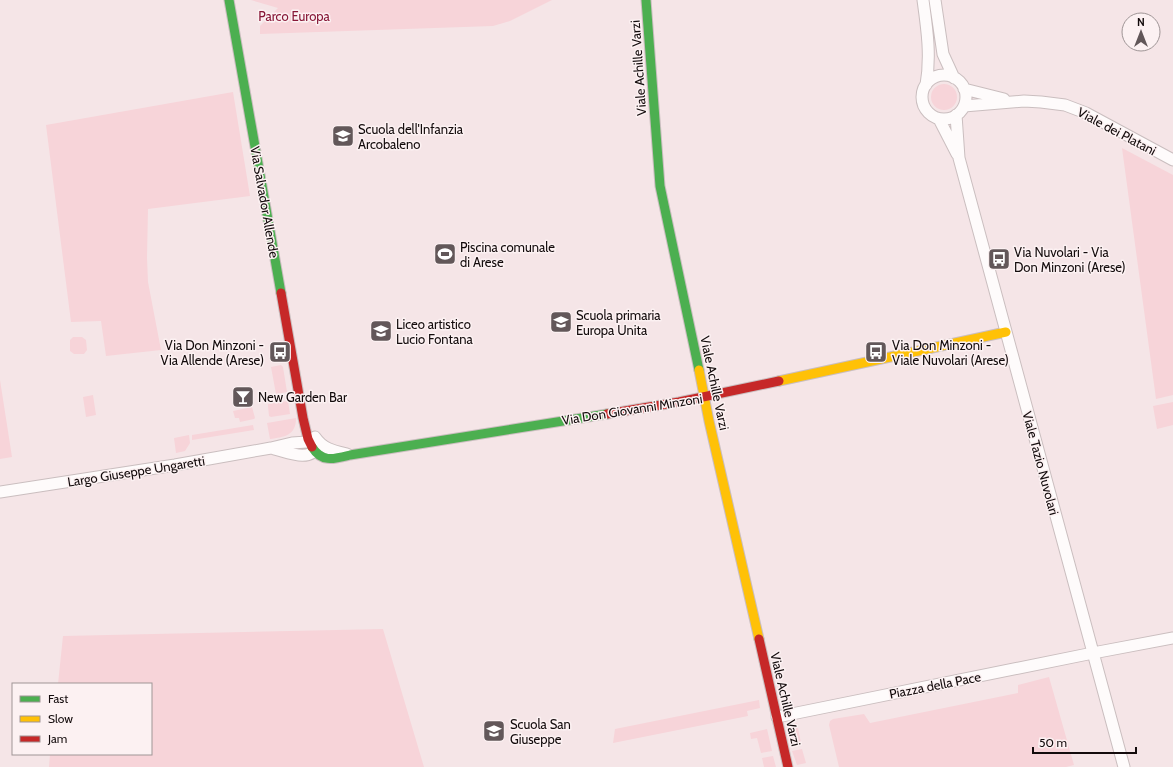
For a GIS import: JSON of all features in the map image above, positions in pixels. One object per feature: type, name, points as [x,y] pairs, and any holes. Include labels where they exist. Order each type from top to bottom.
[{"type":"street","name":"Via Salvador Allende","points":[[229,0],[301,404],[313,434],[314,445]]},
{"type":"street","name":"Viale Achille Varzi","points":[[646,0],[660,186],[711,428],[788,767]]},
{"type":"street","points":[[923,0],[928,34],[929,56],[926,85],[922,98],[924,105],[932,116],[939,119],[951,118],[964,106],[964,89],[954,78],[948,76],[936,77],[926,85]]},
{"type":"street","points":[[935,0],[943,54],[954,78]]},
{"type":"street","name":"Viale dei Platani","points":[[964,89],[1013,101]]},
{"type":"street","name":"Viale dei Platani","points":[[964,106],[1013,101],[1065,105],[1076,108],[1173,160]]},
{"type":"street","name":"Viale Tazio Nuvolari","points":[[956,115],[959,158],[1124,767]]},
{"type":"street","name":"Viale Tazio Nuvolari","points":[[939,119],[959,158]]},
{"type":"street","name":"Via Don Giovanni Minzoni","points":[[314,445],[350,455],[705,397],[1006,332]]},
{"type":"street","name":"Largo Giuseppe Ungaretti","points":[[0,492],[271,448],[292,443],[314,445]]},
{"type":"street","name":"Piazza della Pace","points":[[777,717],[1173,638]]},
{"type":"green space","name":"Parco Europa","points":[[251,0],[552,0],[510,21],[493,26],[260,34],[260,26],[278,8]]},
{"type":"green space","points":[[944,84],[953,88],[957,97],[953,106],[944,110],[935,106],[931,97],[935,88]]},
{"type":"green space","points":[[233,92],[250,196],[148,209],[148,282],[161,350],[106,356],[101,321],[71,322],[46,125]]},
{"type":"green space","points":[[1122,148],[1173,175],[1173,395],[1156,399]]},
{"type":"green space","points":[[73,337],[82,337],[86,340],[87,350],[84,354],[74,354],[70,351],[70,340]]},
{"type":"green space","points":[[281,365],[283,367],[287,392],[276,394],[271,367]]},
{"type":"green space","points":[[0,380],[12,457],[0,459]]},
{"type":"green space","points":[[93,395],[96,415],[86,417],[83,397]]},
{"type":"green space","points":[[288,401],[290,414],[269,416],[268,404]]},
{"type":"green space","points":[[1173,402],[1173,425],[1157,429],[1153,406]]},
{"type":"green space","points":[[252,407],[254,419],[240,422],[239,418],[235,418],[233,411]]},
{"type":"green space","points":[[296,418],[294,429],[291,432],[284,436],[270,439],[267,423]]},
{"type":"green space","points":[[253,425],[254,430],[192,440],[192,435]]},
{"type":"green space","points":[[189,435],[190,443],[185,451],[176,453],[174,438]]},
{"type":"green space","points":[[383,629],[424,767],[49,767],[50,755],[152,755],[152,683],[58,683],[63,636]]},
{"type":"green space","points":[[1049,677],[1074,765],[1066,767],[839,767],[829,725],[830,721],[833,719],[864,714],[870,723],[1018,693],[1018,685]]},
{"type":"green space","points":[[759,700],[760,708],[747,711],[748,716],[613,743],[615,729]]},
{"type":"green space","points":[[797,723],[801,743],[791,746],[788,728],[789,726]]},
{"type":"green space","points":[[767,729],[772,751],[761,753],[757,738],[751,739],[750,733]]},
{"type":"green space","points":[[802,749],[806,763],[797,765],[792,751]]},
{"type":"green space","points":[[773,756],[776,767],[764,767],[762,758]]},
{"type":"traffic: fast","points":[[229,0],[281,293]]},
{"type":"traffic: fast","points":[[646,0],[660,186],[699,370]]},
{"type":"traffic: fast","points":[[312,447],[320,456],[324,458],[339,458],[607,414]]},
{"type":"traffic: slow","points":[[779,381],[1006,332]]},
{"type":"traffic: slow","points":[[699,370],[709,421],[759,639]]},
{"type":"traffic: jam","points":[[281,293],[303,418],[308,439],[312,447]]},
{"type":"traffic: jam","points":[[607,414],[679,402],[779,381]]},
{"type":"traffic: jam","points":[[759,639],[788,767]]},
{"type":"place","name":"Scuola dell'Infanzia Arcobaleno","points":[[343,136]]},
{"type":"place","name":"Piscina comunale di Arese","points":[[445,254]]},
{"type":"place","name":"Via Nuvolari - Via Don Minzoni (Arese)","points":[[999,259]]},
{"type":"place","name":"Scuola primaria Europa Unita","points":[[561,322]]},
{"type":"place","name":"Liceo artistico Lucio Fontana","points":[[381,331]]},
{"type":"place","name":"Via Don Minzoni - Via Allende (Arese)","points":[[280,352]]},
{"type":"place","name":"Via Don Minzoni - Viale Nuvolari (Arese)","points":[[876,352]]},
{"type":"place","name":"New Garden Bar","points":[[243,397]]},
{"type":"place","name":"Scuola San Giuseppe","points":[[494,731]]}]
